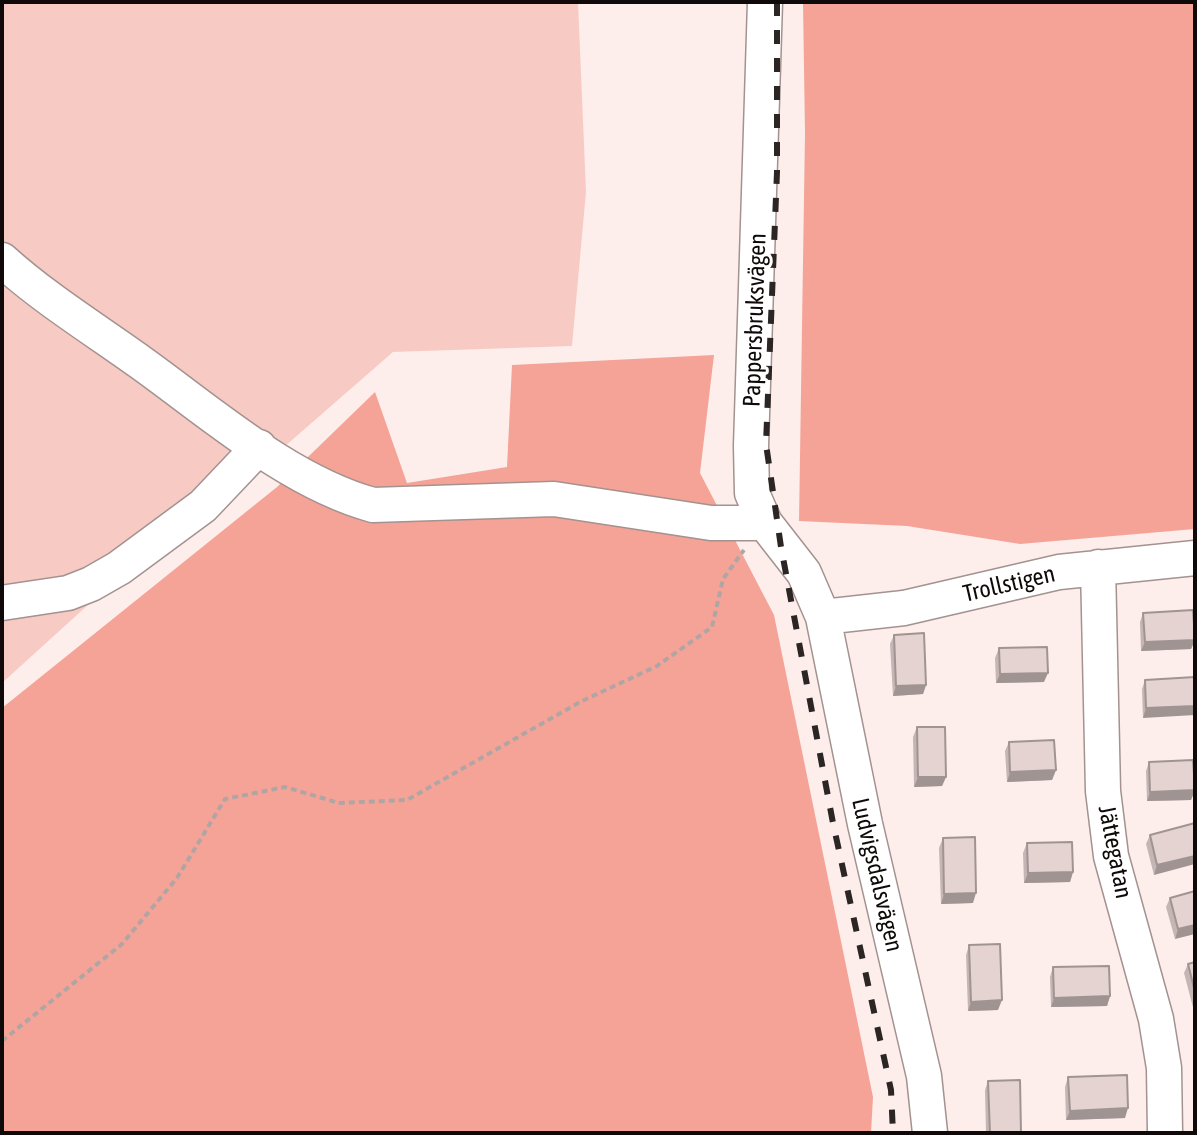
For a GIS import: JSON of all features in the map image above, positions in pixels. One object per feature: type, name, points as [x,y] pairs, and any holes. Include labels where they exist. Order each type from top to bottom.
[{"type":"street","name":"Pappersbruksvägen","points":[[765,2],[752,493],[765,523],[804,573],[823,617]]},
{"type":"street","points":[[2,260],[259,447],[314,484],[348,499],[373,505],[554,499],[711,523],[765,523]]},
{"type":"street","points":[[2,603],[68,593],[119,568],[203,506],[259,447]]},
{"type":"street","name":"Trollstigen","points":[[823,617],[904,608],[1059,572],[1195,558]]},
{"type":"street","name":"Jättegatan","points":[[1098,567],[1103,791],[1111,856],[1156,1019],[1164,1068],[1165,1133]]},
{"type":"street","name":"Ludvigsdalsvägen","points":[[823,617],[865,824],[924,1076],[930,1133]]},
{"type":"path","points":[[2,1041],[122,944],[177,878],[225,799],[285,787],[339,803],[407,800],[580,702],[657,666],[712,627],[723,579],[765,523]]},
{"type":"shaded area","points":[[2,2],[578,2],[586,192],[572,346],[393,352],[198,522],[89,604],[2,683]]},
{"type":"shaded area","points":[[803,2],[1195,2],[1195,529],[1020,544],[907,526],[799,521],[805,133]]},
{"type":"shaded area","points":[[714,355],[700,473],[774,615],[873,1097],[871,1133],[2,1133],[2,708],[277,487],[375,392],[407,483],[507,467],[512,365]]},
{"type":"building","points":[[1193,610],[1195,640],[1145,642],[1143,613]]},
{"type":"building","points":[[924,633],[926,685],[896,686],[894,635]]},
{"type":"building","points":[[1047,647],[1048,673],[1000,674],[999,648]]},
{"type":"building","points":[[1195,677],[1195,706],[1146,708],[1145,680]]},
{"type":"building","points":[[917,727],[945,727],[946,777],[918,777]]},
{"type":"building","points":[[1054,740],[1056,770],[1010,772],[1009,742]]},
{"type":"building","points":[[1193,760],[1195,790],[1150,792],[1149,762]]},
{"type":"building","points":[[1195,823],[1195,856],[1157,865],[1150,835]]},
{"type":"building","points":[[975,837],[976,893],[944,894],[943,838]]},
{"type":"building","points":[[1072,842],[1073,872],[1028,873],[1027,843]]},
{"type":"building","points":[[1195,891],[1195,925],[1178,929],[1170,898]]},
{"type":"building","points":[[1000,944],[1002,1000],[971,1002],[969,945]]},
{"type":"building","points":[[1195,962],[1195,992],[1188,964]]},
{"type":"building","points":[[1109,966],[1110,996],[1054,998],[1053,967]]},
{"type":"building","points":[[1127,1075],[1128,1108],[1070,1111],[1068,1077]]},
{"type":"building","points":[[1020,1080],[1021,1133],[990,1133],[988,1081]]},
{"type":"railway","points":[[777,2],[777,172],[766,444],[781,547],[833,823],[891,1090],[893,1133]]}]
